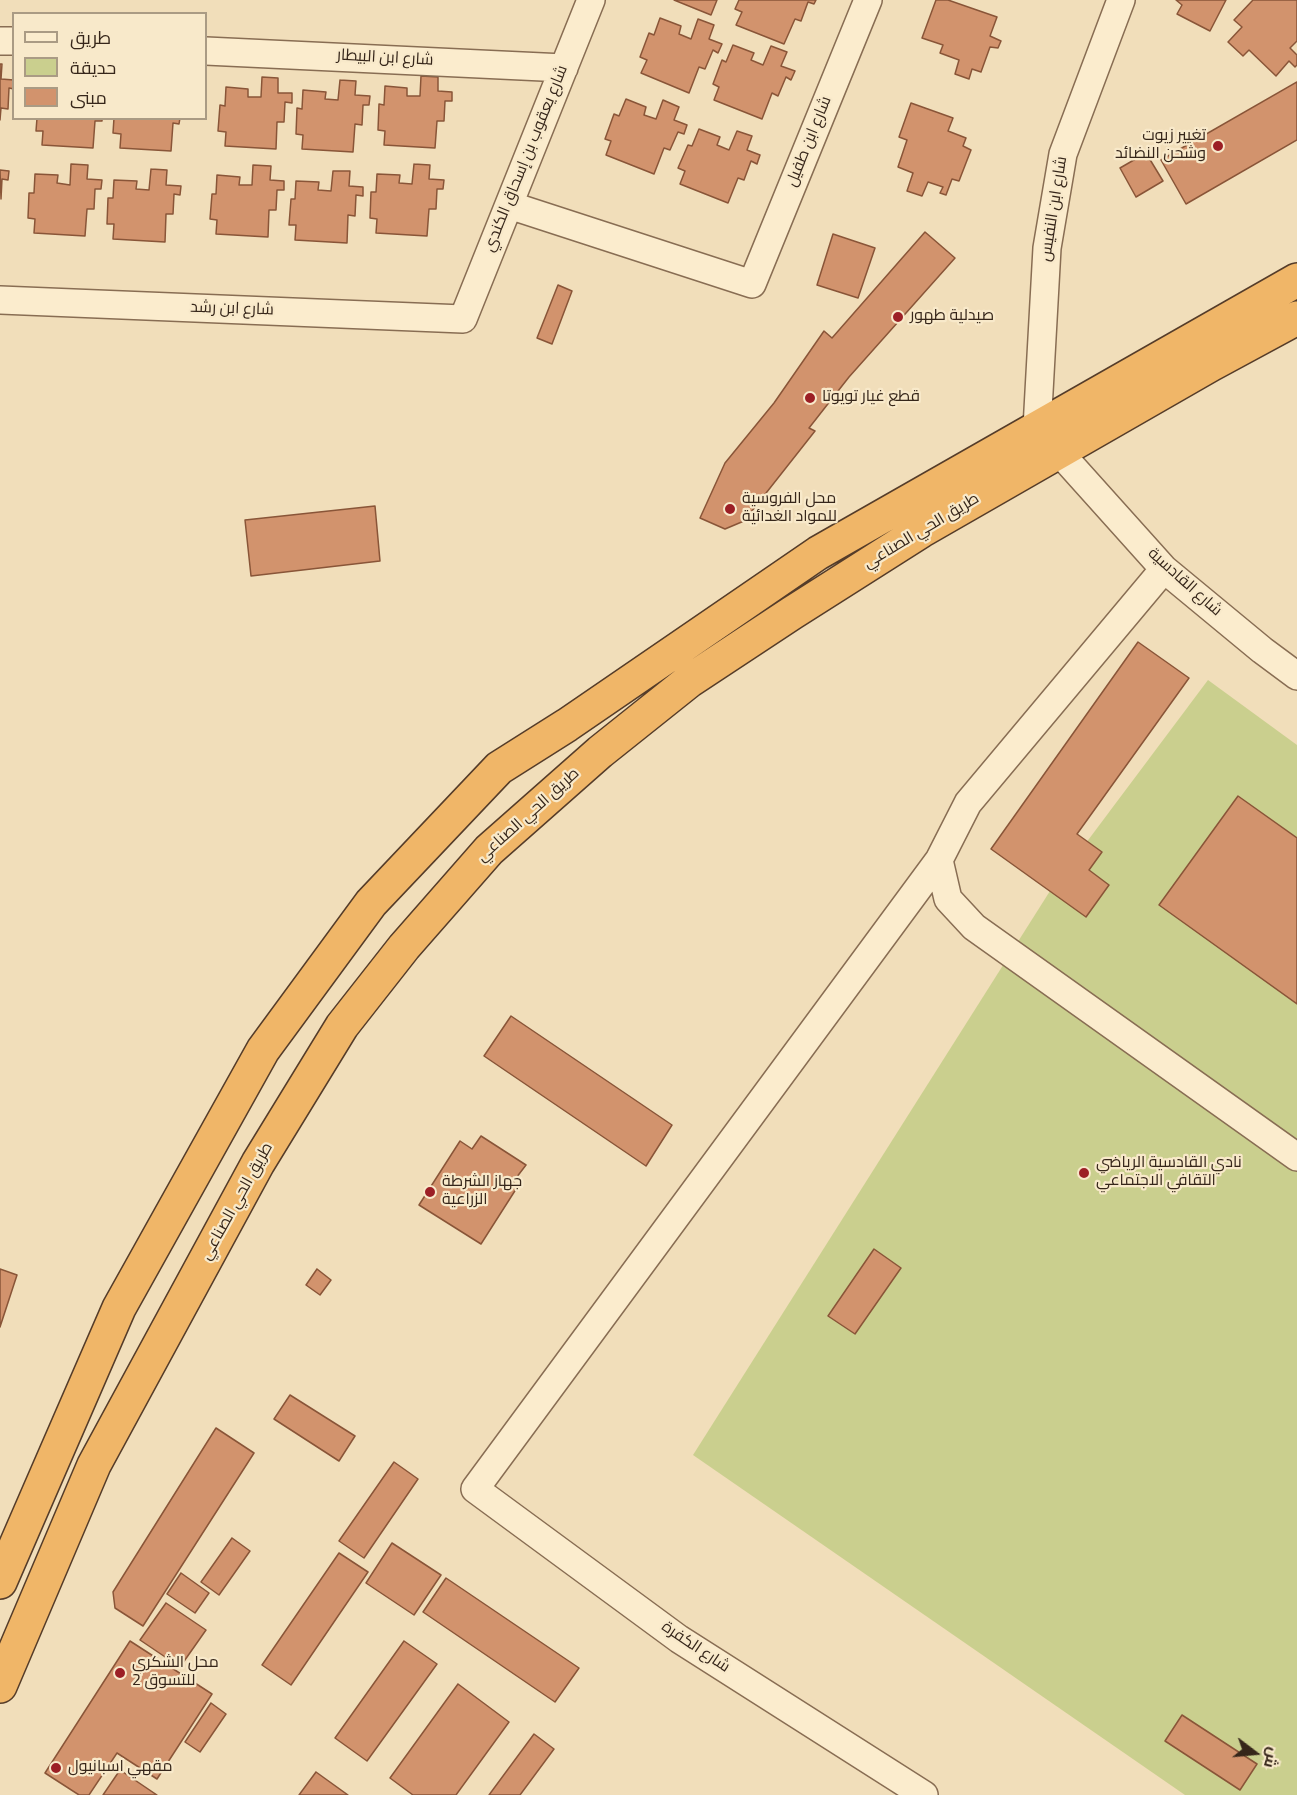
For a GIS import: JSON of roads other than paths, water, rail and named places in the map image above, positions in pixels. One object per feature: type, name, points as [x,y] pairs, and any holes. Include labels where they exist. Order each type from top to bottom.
[{"type":"highway","name":"طريق الحي الصناعي","points":[[0,1582],[119,1308],[263,1050],[371,903],[499,768],[567,725],[818,553],[1297,280]]},
{"type":"highway","name":"طريق الحي الصناعي","points":[[0,1686],[94,1465],[258,1163],[342,1026],[404,947],[489,850],[600,752],[689,681],[921,531],[1212,364],[1297,318]]},
{"type":"street","name":"شارع يعقوب بن إسحاق الكندي","points":[[464,319],[591,0]]},
{"type":"street","name":"شارع ابن طفيل","points":[[509,205],[752,284],[868,0]]},
{"type":"street","name":"شارع ابن النفيس","points":[[1038,428],[1047,248],[1063,154],[1121,0]]},
{"type":"street","name":"شارع ابن البيطار","points":[[207,51],[564,68]]},
{"type":"street","name":"شارع ابن رشد","points":[[0,300],[464,319]]},
{"type":"street","name":"شارع القادسية","points":[[1059,452],[1164,570],[1297,676]]},
{"type":"street","points":[[1164,570],[968,803],[939,860],[948,899],[975,927],[1297,1157]]},
{"type":"street","name":"شارع الكفرة","points":[[924,1795],[679,1639],[475,1489],[939,860]]},
{"type":"place","name":"تغيير زيوت وشحن النضائد","points":[[1218,146]]},
{"type":"place","name":"صيدلية طهور","points":[[898,317]]},
{"type":"place","name":"قطع غيار تويوتا","points":[[810,398]]},
{"type":"place","name":"محل الفروسية للمواد الغدائية","points":[[730,509]]},
{"type":"place","name":"نادي القادسية الرياضي التقافي الاجتماعي","points":[[1084,1173]]},
{"type":"place","name":"جهاز الشرطة الزراعية","points":[[430,1192]]},
{"type":"place","name":"محل الشكري 2 للتسوق","points":[[120,1673]]},
{"type":"place","name":"مقهي اسبانيول","points":[[56,1768]]}]
